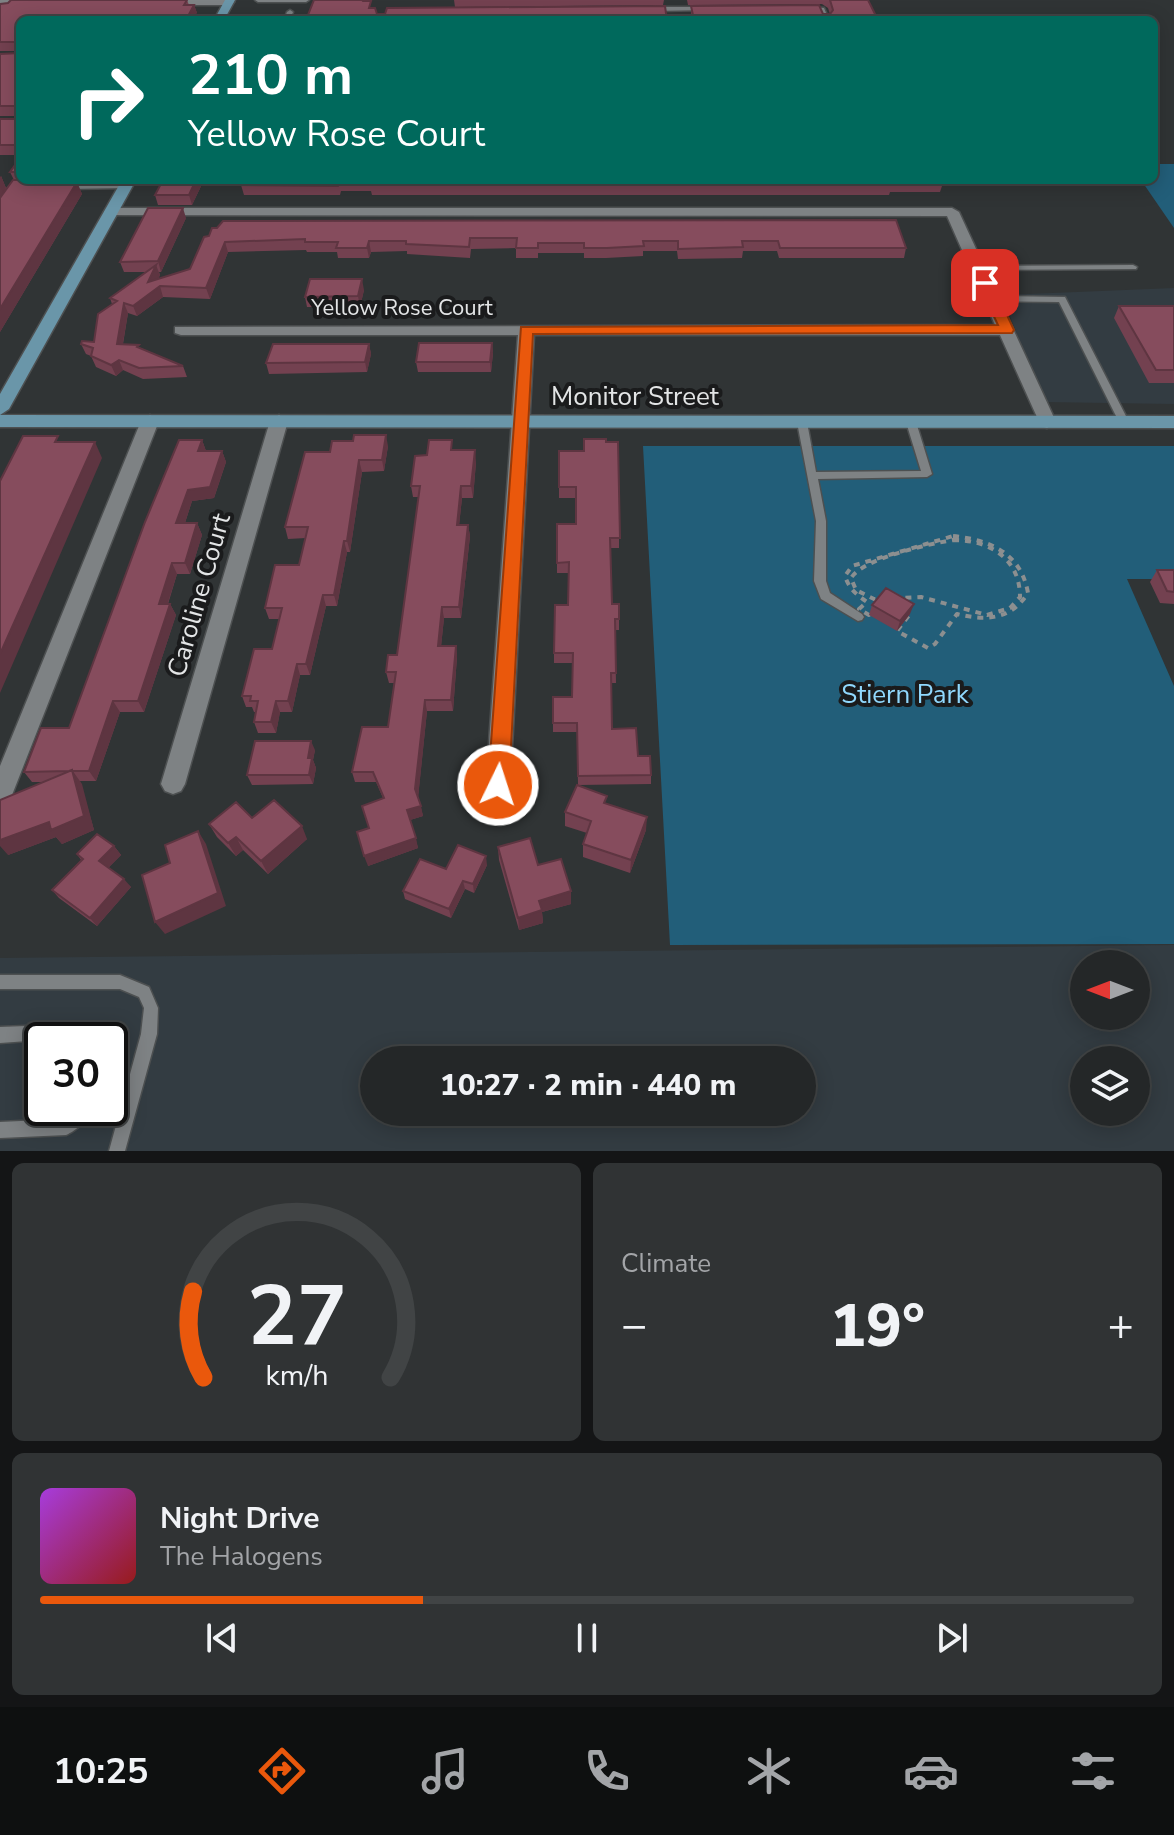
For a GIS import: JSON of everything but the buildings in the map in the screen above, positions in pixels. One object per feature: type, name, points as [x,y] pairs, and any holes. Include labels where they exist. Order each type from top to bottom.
[{"type":"street","points":[[0,1],[45,2]]},
{"type":"street","points":[[152,2],[230,1]]},
{"type":"street","points":[[0,409],[126,184]]},
{"type":"street","points":[[111,212],[952,212],[1047,422]]},
{"type":"street","name":"Yellow Rose Court","points":[[181,330],[1007,330]]},
{"type":"street","points":[[498,785],[526,330]]},
{"type":"street","name":"Monitor Street","points":[[0,421],[1174,422]]},
{"type":"street","points":[[0,795],[150,421]]},
{"type":"street","name":"Caroline Court","points":[[173,784],[279,421]]},
{"type":"lane","points":[[258,0],[306,0]]},
{"type":"lane","points":[[641,9],[716,9]]},
{"type":"lane","points":[[792,9],[822,9],[825,16]]},
{"type":"lane","points":[[288,16],[290,12]]},
{"type":"lane","points":[[62,187],[111,184]]},
{"type":"lane","points":[[978,268],[1133,267]]},
{"type":"lane","points":[[993,299],[1062,299],[1124,422]]},
{"type":"lane","points":[[802,422],[821,521],[820,581],[825,596],[858,617]]},
{"type":"lane","points":[[812,476],[927,474],[911,422]]},
{"type":"lane","points":[[0,982],[120,982],[144,992],[151,1008],[149,1034],[117,1151]]},
{"type":"lane","points":[[0,1035],[24,1035]]},
{"type":"lane","points":[[0,1130],[67,1126]]},
{"type":"path","points":[[849,568],[845,576],[847,583],[852,592],[866,601],[859,609],[869,615],[883,599],[874,599],[856,590],[852,575],[861,568],[956,540],[977,542],[1006,557],[1018,574],[1021,591],[1014,605],[1000,614],[981,616],[908,594],[883,599],[910,614],[897,631],[928,648],[935,644],[957,614],[980,620],[1003,617],[1015,610],[1028,593],[1024,572],[1015,560],[993,545],[967,537],[941,538],[849,568]]},
{"type":"shaded area","points":[[1174,288],[1174,404],[1043,402],[1002,295]]},
{"type":"shaded area","points":[[1174,945],[1174,1151],[0,1151],[0,958]]},
{"type":"green space","points":[[1158,164],[1174,164],[1174,228],[1144,184],[1158,184]]},
{"type":"green space","name":"Stiern Park","points":[[643,446],[1174,446],[1174,579],[1127,579],[1174,686],[1174,944],[670,945]]},
{"type":"route","points":[[498,785],[526,330],[1007,330],[985,283]]}]
